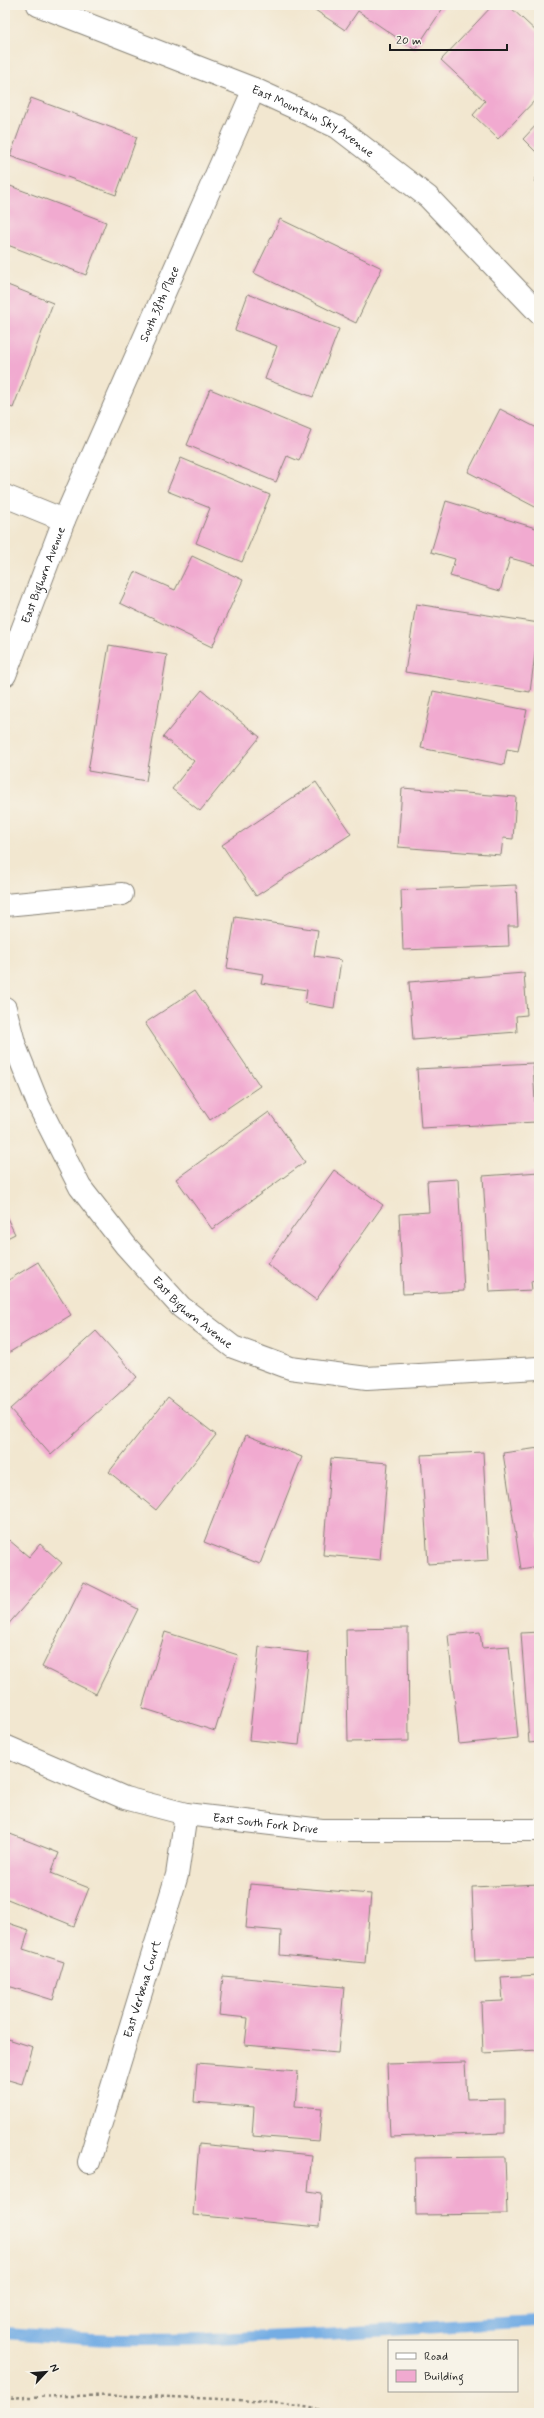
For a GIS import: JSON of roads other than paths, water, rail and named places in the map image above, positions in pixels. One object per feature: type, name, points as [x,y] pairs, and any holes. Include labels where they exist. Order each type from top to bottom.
[{"type":"street","name":"East Mountain Sky Avenue","points":[[38,5],[254,89],[337,127],[428,196],[539,313]]},
{"type":"street","name":"South 38th Place","points":[[64,520],[254,89]]},
{"type":"street","points":[[5,496],[64,520]]},
{"type":"street","name":"East Bighorn Avenue","points":[[5,675],[64,520]]},
{"type":"street","points":[[5,904],[122,894]]},
{"type":"street","name":"East Bighorn Avenue","points":[[5,1008],[15,1046],[37,1099],[80,1187],[126,1246],[181,1307],[233,1347],[290,1368],[367,1378],[539,1368]]},
{"type":"street","name":"East South Fork Drive","points":[[5,1746],[125,1798],[186,1814],[322,1830],[539,1830]]},
{"type":"street","name":"East Verbena Court","points":[[89,2162],[177,1875],[186,1814]]},
{"type":"waterway","points":[[5,2333],[108,2340],[175,2340],[279,2336],[539,2321]]}]
